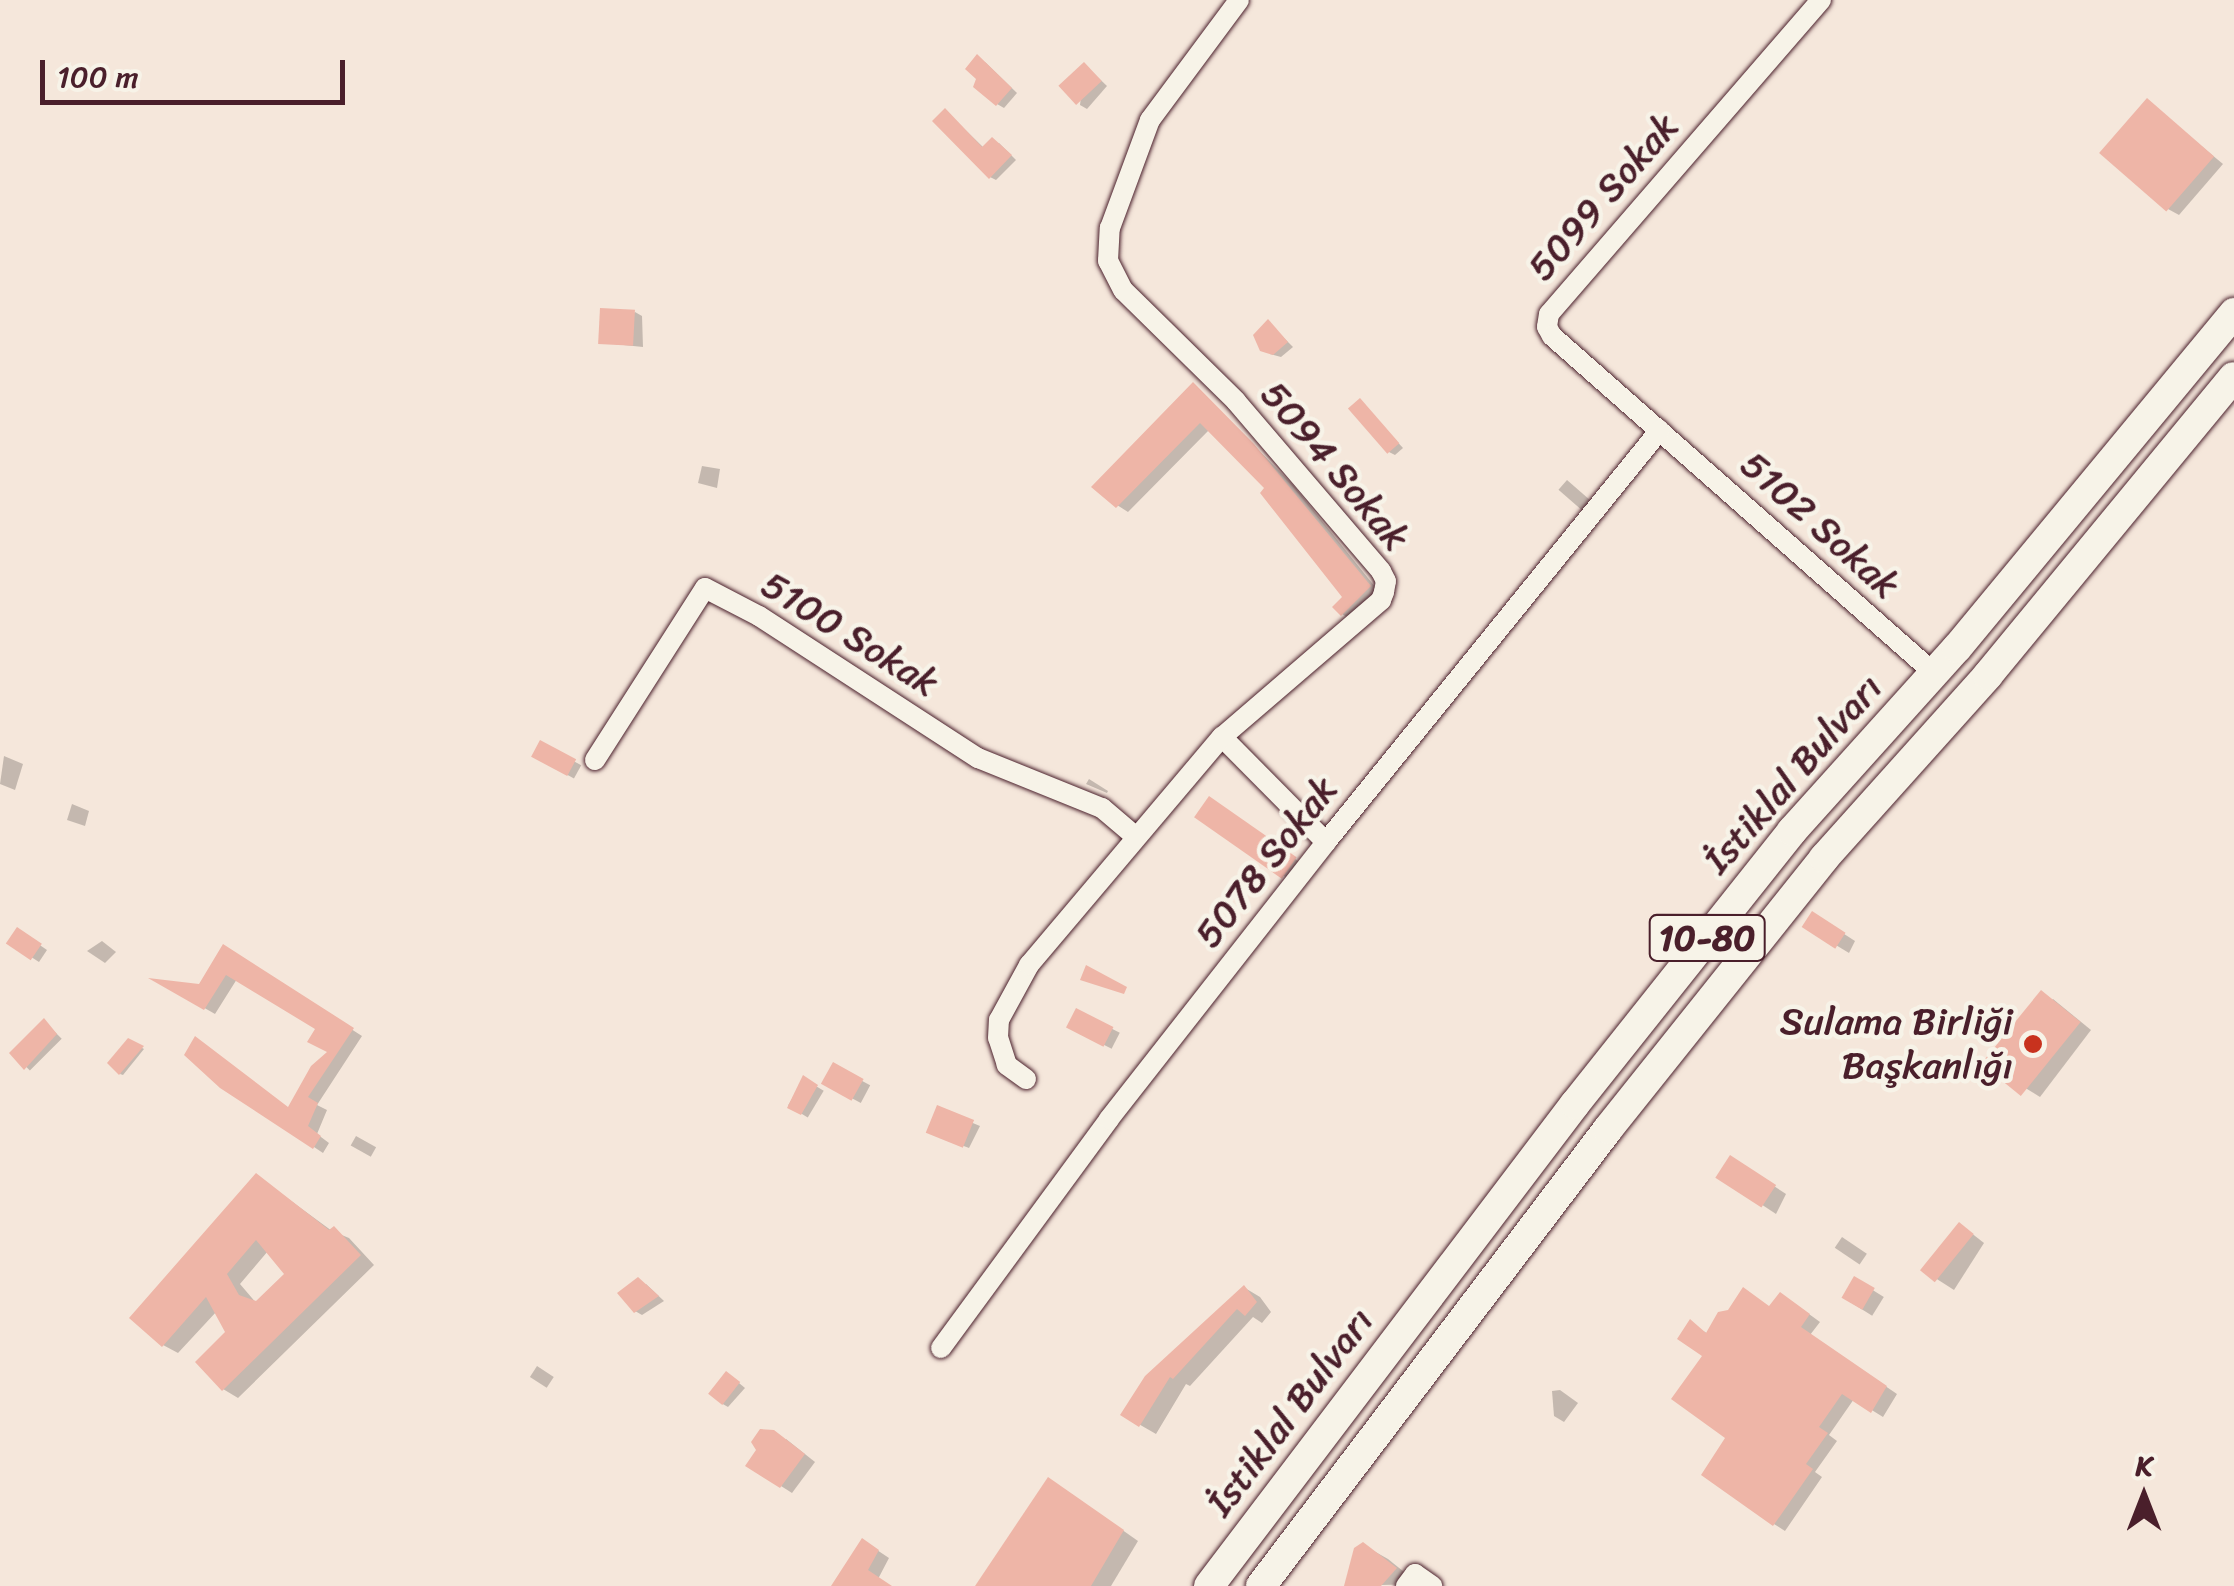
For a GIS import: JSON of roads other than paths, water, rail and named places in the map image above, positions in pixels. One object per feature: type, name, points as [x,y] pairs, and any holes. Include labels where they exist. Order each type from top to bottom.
[{"type":"main road","name":"İstiklal Bulvarı","points":[[1208,1586],[1575,1104],[1792,831],[1934,673],[2234,313]]},
{"type":"main road","name":"İstiklal Bulvarı","points":[[1261,1586],[1608,1129],[1824,858],[1988,675],[2234,378]]},
{"type":"street","name":"5094 Sokak","points":[[1026,1079],[1007,1065],[1000,1054],[999,1020],[1030,966],[1135,836],[1222,737],[1381,600],[1386,581],[1236,400],[1123,290],[1108,261],[1110,228],[1150,120],[1239,0]]},
{"type":"street","name":"5099 Sokak","points":[[1660,430],[1552,336],[1547,326],[1549,314],[1820,0]]},
{"type":"street","name":"5102 Sokak","points":[[1660,430],[1934,673]]},
{"type":"street","name":"5078 Sokak","points":[[941,1348],[1109,1119],[1326,842],[1660,430]]},
{"type":"street","name":"5100 Sokak","points":[[595,760],[704,588],[759,616],[978,758],[1102,808],[1135,836]]},
{"type":"street","points":[[1222,737],[1326,842]]},
{"type":"place","name":"Sulama Birliği Başkanlığı","points":[[2033,1044]]}]
